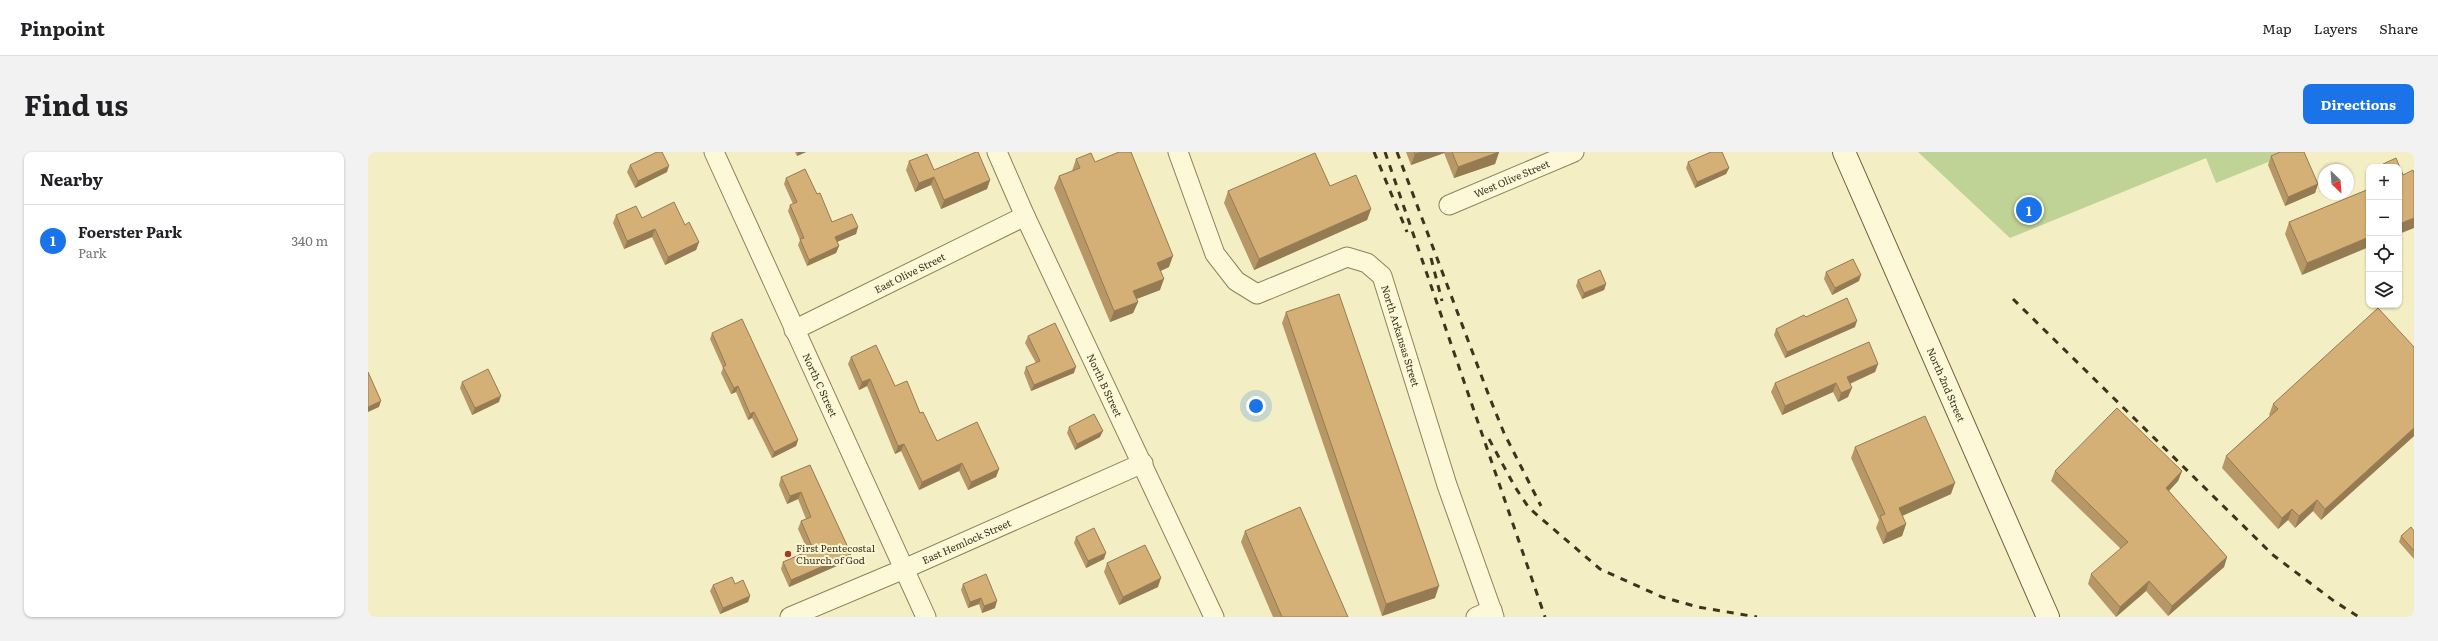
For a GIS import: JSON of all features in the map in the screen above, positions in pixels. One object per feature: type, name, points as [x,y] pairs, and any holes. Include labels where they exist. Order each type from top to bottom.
[{"type":"main road","name":"North 2nd Street","points":[[1844,152],[2048,617]]},
{"type":"street","name":"North C Street","points":[[714,152],[926,617]]},
{"type":"street","name":"North B Street","points":[[998,152],[1025,216],[1143,463],[1214,617]]},
{"type":"street","name":"North Arkansas Street","points":[[1178,152],[1215,254],[1236,282],[1257,294],[1347,257],[1367,263],[1382,276],[1487,615]]},
{"type":"street","name":"West Olive Street","points":[[1449,205],[1574,152]]},
{"type":"street","name":"East Olive Street","points":[[794,330],[1025,216]]},
{"type":"street","name":"East Hemlock Street","points":[[790,617],[904,569],[1143,463]]},
{"type":"green space","points":[[1918,152],[2293,152],[2216,183],[2206,158],[2010,238]]},
{"type":"building","points":[[657,152],[662,152],[669,166],[638,181],[630,165]]},
{"type":"building","points":[[978,152],[990,180],[944,200],[934,177],[919,183],[909,161],[927,154],[934,170]]},
{"type":"building","points":[[1119,152],[1131,152],[1173,256],[1157,263],[1164,279],[1133,291],[1138,302],[1114,311],[1059,176],[1080,168],[1076,159],[1091,153],[1095,162]]},
{"type":"building","points":[[1452,152],[1499,152],[1458,167]]},
{"type":"building","points":[[1711,152],[1722,152],[1729,168],[1697,182],[1688,162]]},
{"type":"building","points":[[2280,152],[2304,152],[2318,184],[2288,197],[2271,156]]},
{"type":"building","points":[[1315,153],[1330,186],[1356,175],[1371,209],[1259,259],[1228,191]]},
{"type":"building","points":[[2396,158],[2398,164],[2383,164]]},
{"type":"building","points":[[805,169],[817,194],[820,193],[832,222],[852,214],[858,227],[835,237],[839,246],[809,260],[800,239],[804,238],[790,205],[797,202],[786,178]]},
{"type":"building","points":[[2413,170],[2414,173],[2414,218],[2402,223],[2402,173],[2403,175]]},
{"type":"building","points":[[2366,190],[2366,238],[2307,263],[2289,222],[2342,200],[2354,200],[2354,195]]},
{"type":"building","points":[[674,202],[685,225],[689,222],[699,242],[668,257],[655,229],[627,241],[616,215],[636,206],[642,218]]},
{"type":"building","points":[[1853,259],[1861,275],[1835,288],[1826,272]]},
{"type":"building","points":[[1600,270],[1606,284],[1584,293],[1578,280]]},
{"type":"building","points":[[1339,294],[1439,586],[1386,604],[1286,312]]},
{"type":"building","points":[[1847,298],[1857,321],[1787,352],[1776,329],[1804,315],[1806,317]]},
{"type":"building","points":[[2378,308],[2414,347],[2414,428],[2325,509],[2317,500],[2299,516],[2292,509],[2282,518],[2226,456],[2278,409],[2273,404]]},
{"type":"building","points":[[742,319],[798,440],[774,452],[754,412],[750,414],[738,386],[734,388],[723,367],[726,365],[712,333]]},
{"type":"building","points":[[1055,323],[1076,367],[1034,385],[1026,367],[1040,361],[1028,336]]},
{"type":"building","points":[[1869,342],[1878,364],[1847,377],[1852,388],[1841,393],[1836,383],[1785,406],[1775,383]]},
{"type":"building","points":[[876,345],[895,386],[907,381],[920,413],[923,412],[937,441],[977,422],[999,469],[971,482],[962,463],[922,482],[904,444],[898,446],[870,379],[862,382],[851,357]]},
{"type":"building","points":[[488,369],[501,396],[475,408],[462,382]]},
{"type":"building","points":[[368,372],[381,401],[368,407]]},
{"type":"building","points":[[2117,408],[2182,471],[2166,488],[2227,557],[2172,606],[2149,581],[2120,607],[2091,574],[2128,542],[2055,471]]},
{"type":"building","points":[[1094,414],[1103,431],[1077,444],[1069,427]]},
{"type":"building","points":[[1925,416],[1955,483],[1899,508],[1906,524],[1887,533],[1880,516],[1885,514],[1855,447]]},
{"type":"building","points":[[810,465],[851,554],[791,580],[783,562],[813,549],[801,521],[811,517],[801,492],[790,496],[781,477]]},
{"type":"building","points":[[1300,507],[1348,617],[1282,617],[1245,531]]},
{"type":"building","points":[[2411,527],[2414,531],[2414,551],[2401,536]]},
{"type":"building","points":[[1094,528],[1106,553],[1088,561],[1076,537]]},
{"type":"building","points":[[1145,545],[1161,578],[1123,597],[1107,563]]},
{"type":"building","points":[[986,574],[997,601],[984,606],[981,598],[970,602],[963,584]]},
{"type":"building","points":[[732,577],[735,584],[743,580],[750,596],[723,608],[713,585]]},
{"type":"railway","points":[[1374,152],[1407,232]]},
{"type":"railway","points":[[1385,152],[1545,617]]},
{"type":"railway","points":[[1397,152],[1504,433],[1541,506]]},
{"type":"railway","points":[[1431,258],[1442,301]]},
{"type":"railway","points":[[2013,299],[2273,555],[2334,601],[2359,617]]},
{"type":"railway","points":[[1489,439],[1515,487],[1529,508],[1600,569],[1662,597],[1698,607],[1757,617]]},
{"type":"place","name":"Foerster Park","points":[[2029,210]]},
{"type":"place","name":"First Pentecostal Church of God","points":[[788,554]]}]
